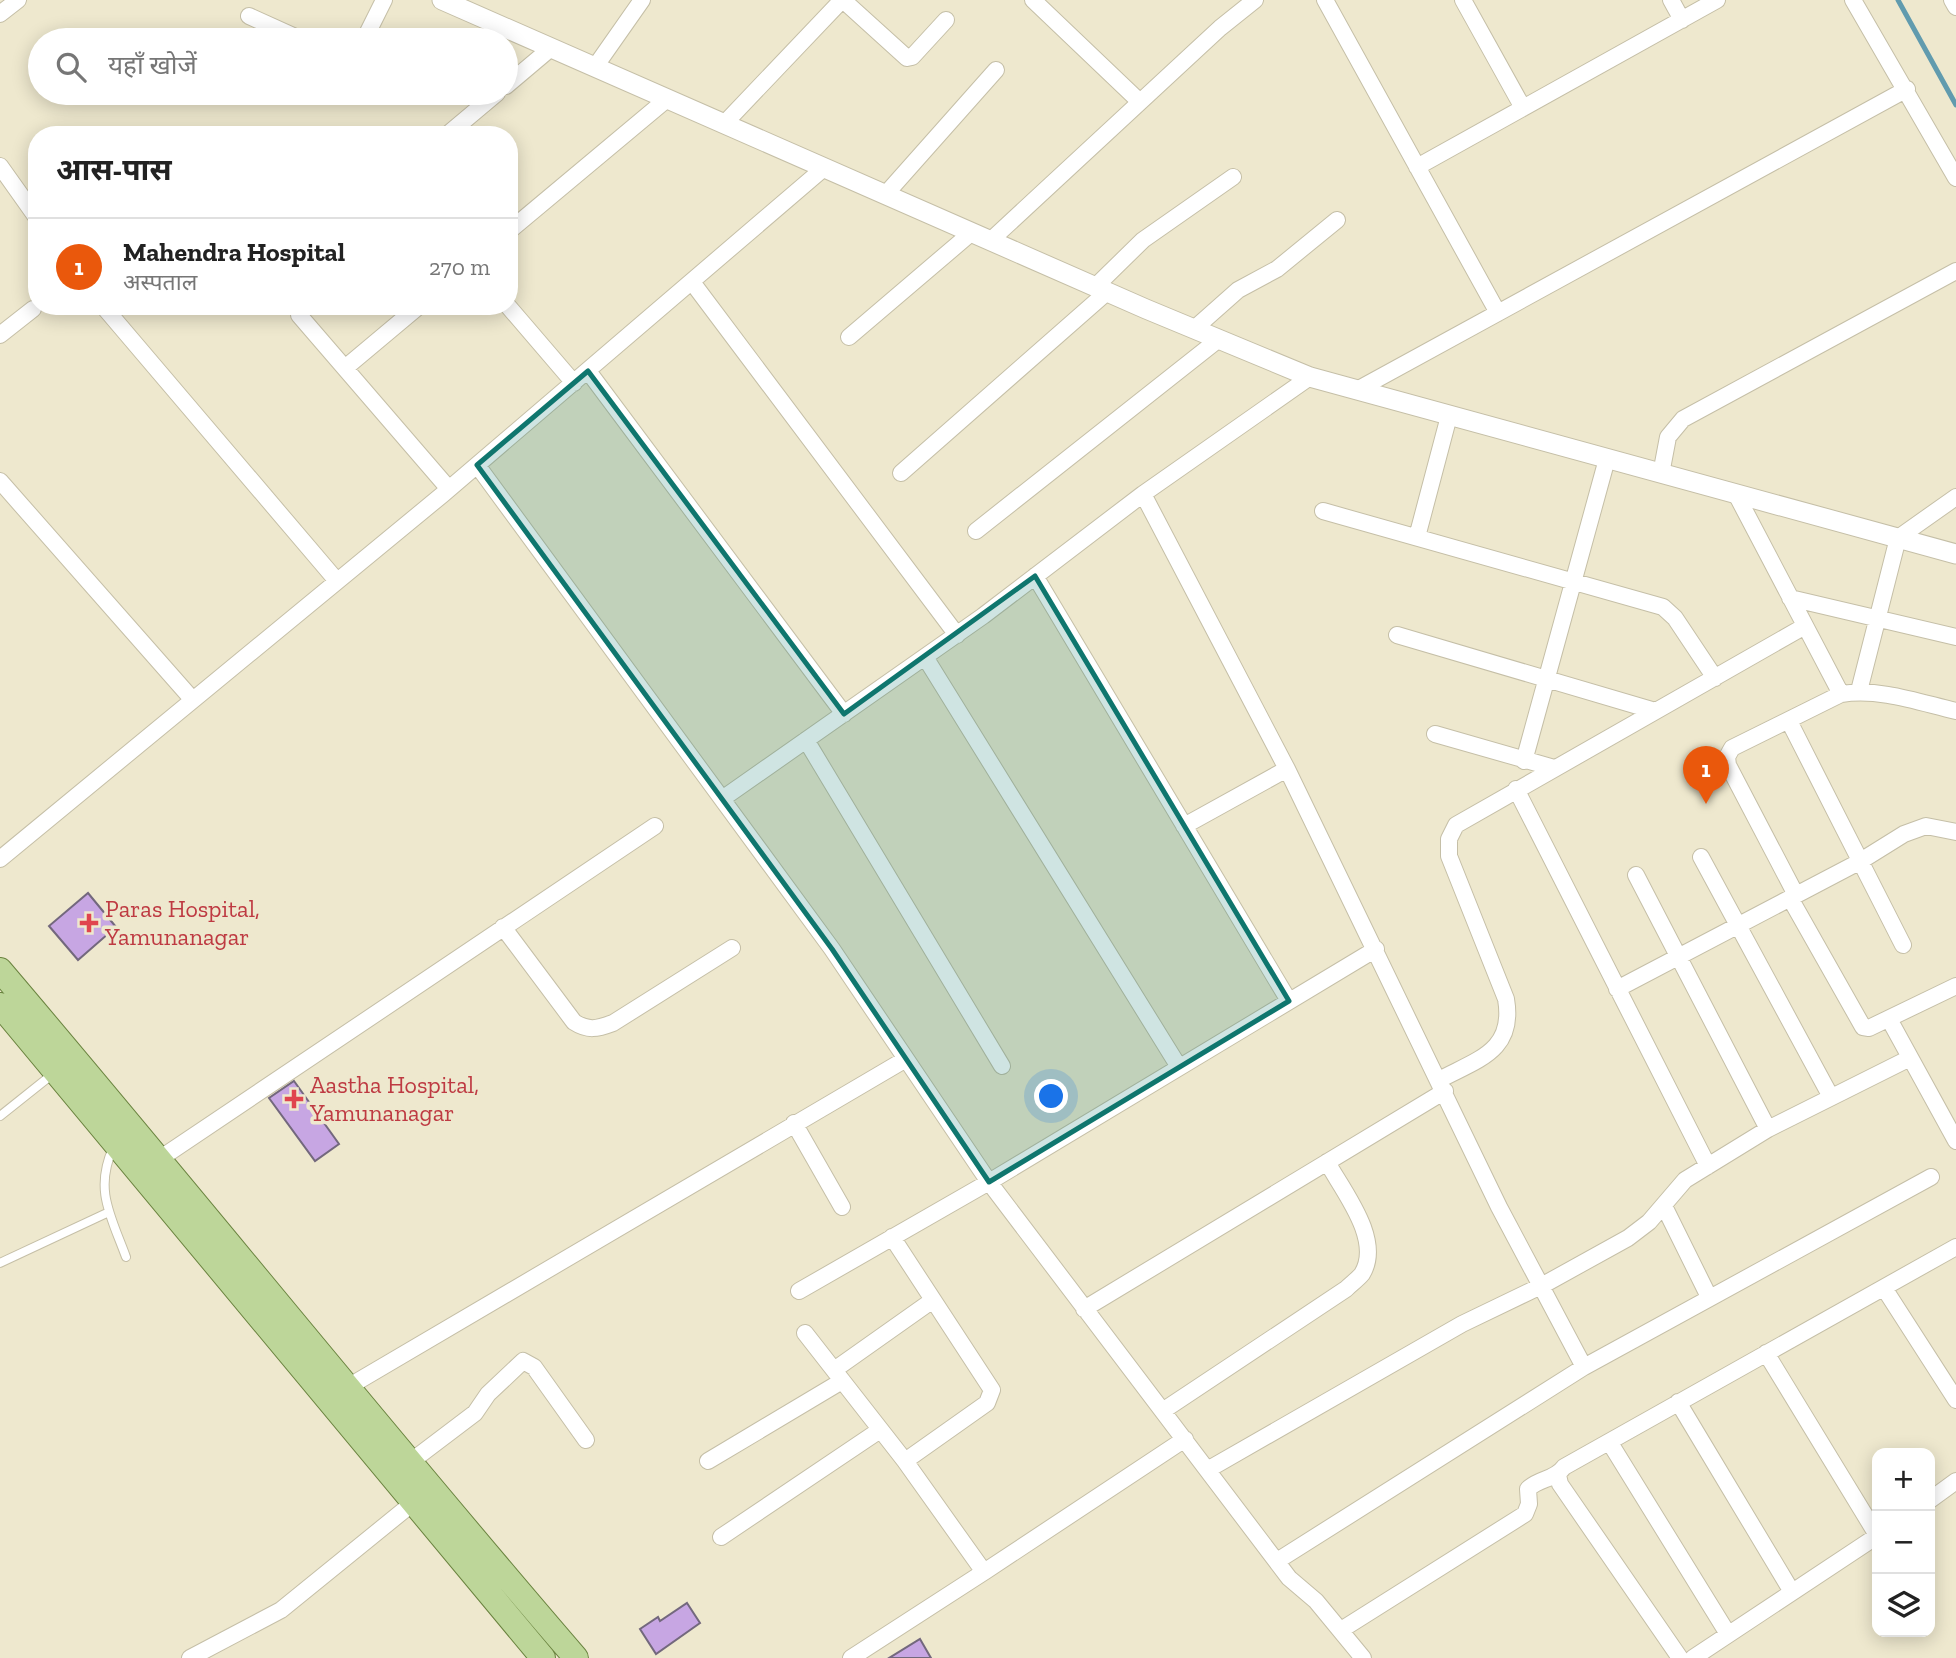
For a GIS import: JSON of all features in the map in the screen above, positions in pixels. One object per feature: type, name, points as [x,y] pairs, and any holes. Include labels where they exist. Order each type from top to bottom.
[{"type":"main road","points":[[0,970],[151,1165],[421,1496],[543,1658]]},
{"type":"main road","points":[[0,1005],[116,1142],[151,1165],[348,1387],[409,1463],[421,1496],[576,1658]]},
{"type":"street","points":[[0,13],[18,0]]},
{"type":"street","points":[[370,28],[384,0]]},
{"type":"street","points":[[596,67],[642,0]]},
{"type":"street","points":[[724,124],[843,0],[907,58],[912,57],[946,19]]},
{"type":"street","points":[[990,241],[1220,28],[1255,0]]},
{"type":"street","points":[[1325,0],[1498,313]]},
{"type":"street","points":[[1463,0],[1523,108]]},
{"type":"street","points":[[1671,0],[1682,20]]},
{"type":"street","points":[[1417,167],[1717,0]]},
{"type":"street","points":[[1853,0],[1907,89],[1956,178]]},
{"type":"street","points":[[454,2],[509,28]]},
{"type":"street","points":[[1044,4],[1140,102]]},
{"type":"street","points":[[248,16],[275,28]]},
{"type":"street","points":[[518,32],[1101,290],[1310,377],[1956,554]]},
{"type":"street","points":[[518,76],[551,48]]},
{"type":"street","points":[[885,195],[996,70]]},
{"type":"street","points":[[1357,390],[1907,89]]},
{"type":"street","points":[[518,223],[667,99]]},
{"type":"street","points":[[458,126],[483,105]]},
{"type":"street","points":[[0,166],[28,205]]},
{"type":"street","points":[[0,859],[449,489],[824,168]]},
{"type":"street","points":[[901,472],[1101,290],[1143,240],[1233,177]]},
{"type":"street","points":[[1194,329],[1238,290],[1277,269],[1337,220]]},
{"type":"street","points":[[849,337],[971,233]]},
{"type":"street","points":[[1661,474],[1668,438],[1684,419],[1956,271]]},
{"type":"street","points":[[692,282],[957,635]]},
{"type":"street","points":[[0,335],[28,313]]},
{"type":"street","points":[[111,315],[337,581]]},
{"type":"street","points":[[299,315],[449,489]]},
{"type":"street","points":[[345,368],[408,315]]},
{"type":"street","points":[[516,315],[574,383]]},
{"type":"street","points":[[976,531],[1220,339]]},
{"type":"street","points":[[588,371],[844,714]]},
{"type":"street","points":[[722,799],[957,635],[1143,494],[1310,377]]},
{"type":"street","points":[[1417,537],[1449,416]]},
{"type":"street","points":[[1524,761],[1607,459]]},
{"type":"street","points":[[477,465],[832,949],[989,1182],[1084,1309],[1164,1409],[1289,1578],[1316,1601],[1363,1658]]},
{"type":"street","points":[[0,481],[192,699]]},
{"type":"street","points":[[1143,494],[1287,768],[1499,1206],[1584,1367]]},
{"type":"street","points":[[1737,494],[1841,694]]},
{"type":"street","points":[[1859,691],[1898,538],[1956,497]]},
{"type":"street","points":[[1323,511],[1663,607],[1675,618],[1715,678]]},
{"type":"street","points":[[1035,576],[1289,1001]]},
{"type":"street","points":[[1790,598],[1956,637]]},
{"type":"street","points":[[1084,1309],[1327,1162],[1493,1050],[1505,1035],[1509,1018],[1506,999],[1449,856],[1449,839],[1457,825],[1804,626]]},
{"type":"street","points":[[1397,635],[1655,712]]},
{"type":"street","points":[[925,657],[1178,1068]]},
{"type":"street","points":[[1956,711],[1885,693],[1859,691],[1841,694],[1732,748],[1727,757],[1728,765],[1793,897],[1859,1024],[1869,1028],[1956,986]]},
{"type":"street","points":[[1789,721],[1903,945]]},
{"type":"street","points":[[1435,734],[1554,768]]},
{"type":"street","points":[[806,740],[1002,1066]]},
{"type":"street","points":[[1184,826],[1287,768]]},
{"type":"street","points":[[1516,789],[1708,1166]]},
{"type":"street","points":[[151,1165],[655,826]]},
{"type":"street","points":[[1617,989],[1859,862],[1904,834],[1926,826],[1956,832]]},
{"type":"street","points":[[1700,857],[1831,1097]]},
{"type":"street","points":[[1636,875],[1768,1129]]},
{"type":"street","points":[[503,927],[574,1022],[585,1028],[598,1029],[613,1023],[732,948]]},
{"type":"street","points":[[799,1291],[989,1182],[1376,949]]},
{"type":"street","points":[[1889,1019],[1956,1141]]},
{"type":"street","points":[[1209,1469],[1462,1324],[1543,1285],[1628,1238],[1649,1222],[1685,1180],[1768,1129],[1910,1058]]},
{"type":"street","points":[[348,1387],[906,1059]]},
{"type":"street","points":[[794,1123],[842,1207]]},
{"type":"street","points":[[1164,1409],[1346,1289],[1362,1274],[1368,1254],[1366,1238],[1327,1162]]},
{"type":"street","points":[[1277,1561],[1584,1367],[1931,1177]]},
{"type":"street","points":[[1664,1206],[1709,1297]]},
{"type":"street","points":[[892,1237],[992,1390],[992,1396],[905,1461]]},
{"type":"street","points":[[1341,1629],[1525,1514],[1529,1504],[1528,1489],[1558,1475],[1564,1467],[1956,1247]]},
{"type":"street","points":[[1884,1288],[1956,1400]]},
{"type":"street","points":[[708,1461],[838,1375],[933,1300]]},
{"type":"street","points":[[805,1333],[905,1461],[984,1572]]},
{"type":"street","points":[[1766,1353],[1872,1528]]},
{"type":"street","points":[[409,1463],[475,1413],[488,1394],[523,1361],[534,1367],[586,1440]]},
{"type":"street","points":[[1678,1402],[1792,1592]]},
{"type":"street","points":[[721,1537],[880,1430]]},
{"type":"street","points":[[851,1658],[1185,1439]]},
{"type":"street","points":[[1610,1443],[1728,1634]]},
{"type":"street","points":[[1558,1475],[1560,1484],[1680,1658]]},
{"type":"street","points":[[1935,1497],[1956,1482]]},
{"type":"street","points":[[190,1658],[281,1609],[421,1496]]},
{"type":"street","points":[[1693,1658],[1872,1539]]},
{"type":"lane","points":[[0,1116],[57,1072]]},
{"type":"lane","points":[[116,1142],[104,1167],[102,1181],[109,1212],[126,1257]]},
{"type":"lane","points":[[0,1263],[109,1212]]},
{"type":"highlighted area","points":[[588,371],[844,714],[1035,576],[1289,1001],[989,1182],[832,949],[477,465]]},
{"type":"building","points":[[88,893],[116,927],[78,960],[49,926]]},
{"type":"building","points":[[294,1081],[339,1144],[315,1161],[269,1098]]},
{"type":"building","points":[[687,1603],[700,1623],[656,1654],[640,1629],[658,1617],[660,1621]]},
{"type":"building","points":[[920,1639],[931,1658],[889,1658]]},
{"type":"waterway","points":[[1898,0],[1956,105]]},
{"type":"place","name":"Mahendra Hospital","points":[[1706,804]]},
{"type":"place","name":"Paras Hospital, Yamunanagar","points":[[89,923]]},
{"type":"place","name":"Aastha Hospital, Yamunanagar","points":[[294,1099]]}]
